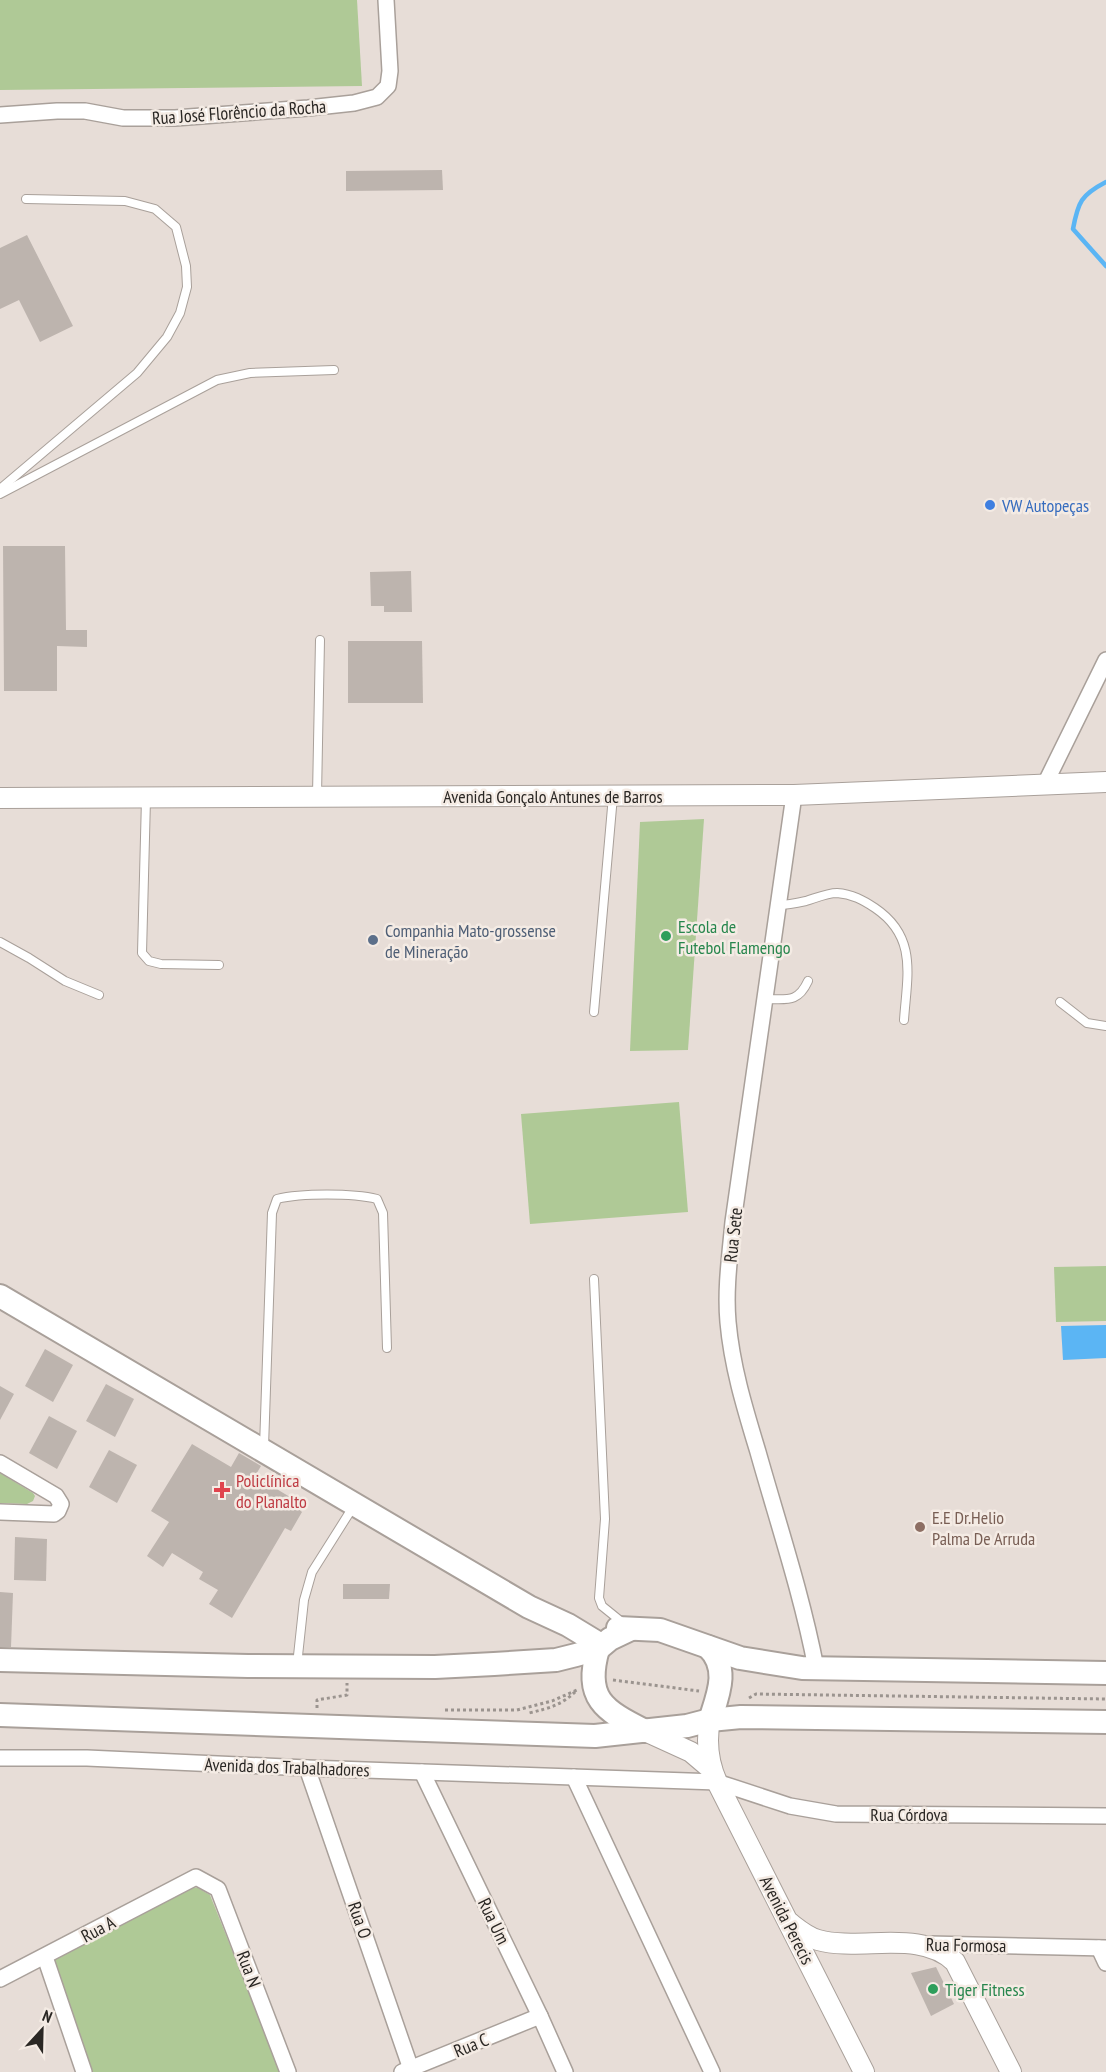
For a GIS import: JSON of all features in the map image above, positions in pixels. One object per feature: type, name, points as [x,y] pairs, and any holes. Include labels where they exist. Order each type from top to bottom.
[{"type":"main road","points":[[0,1296],[529,1607],[568,1625],[599,1647]]},
{"type":"main road","points":[[529,1607],[594,1625],[660,1630],[749,1660],[802,1668],[1106,1672]]},
{"type":"main road","points":[[0,1660],[435,1667],[517,1663],[556,1660],[599,1647],[631,1629]]},
{"type":"main road","points":[[599,1647],[585,1683],[604,1704],[624,1720],[645,1731]]},
{"type":"main road","points":[[708,1647],[714,1653],[721,1668],[721,1680],[710,1720]]},
{"type":"main road","points":[[0,1715],[594,1736],[687,1726],[710,1720],[741,1717],[1106,1722]]},
{"type":"street","name":"Rua José Florêncio da Rocha","points":[[0,115],[85,111],[123,118],[175,118],[308,108],[354,103],[377,97],[388,86],[390,71],[386,0]]},
{"type":"street","points":[[1045,784],[1106,660]]},
{"type":"street","name":"Avenida Gonçalo Antunes de Barros","points":[[0,798],[794,795],[1106,782]]},
{"type":"street","name":"Rua Sete","points":[[794,795],[733,1222],[728,1282],[728,1320],[742,1399],[808,1627],[816,1668]]},
{"type":"street","points":[[0,1463],[58,1497],[61,1504],[54,1514],[0,1512]]},
{"type":"street","name":"Avenida Perecis","points":[[710,1720],[708,1742],[714,1775],[864,2072]]},
{"type":"street","name":"Avenida Perecis","points":[[645,1731],[691,1752],[714,1775]]},
{"type":"street","name":"Avenida dos Trabalhadores","points":[[0,1758],[87,1758],[574,1777]]},
{"type":"street","name":"Rua O","points":[[307,1768],[409,2071]]},
{"type":"street","name":"Rua Um","points":[[422,1772],[565,2072]]},
{"type":"street","name":"Rua Córdova","points":[[574,1777],[714,1775],[790,1806],[836,1814],[1106,1816]]},
{"type":"street","points":[[574,1777],[712,2072]]},
{"type":"street","name":"Rua A","points":[[0,1979],[196,1877]]},
{"type":"street","name":"Rua N","points":[[196,1877],[218,1889],[288,2072]]},
{"type":"street","name":"Rua Formosa","points":[[788,1921],[806,1935],[826,1942],[1102,1948]]},
{"type":"street","points":[[808,1962],[811,1955],[826,1942]]},
{"type":"street","points":[[922,1944],[950,1957],[960,1971],[1011,2072]]},
{"type":"street","points":[[960,1971],[969,1955],[988,1945]]},
{"type":"street","points":[[1102,1948],[1106,1963]]},
{"type":"street","points":[[45,1957],[84,2072]]},
{"type":"street","name":"Rua C","points":[[409,2071],[540,2016]]},
{"type":"lane","points":[[0,489],[137,373],[167,337],[180,313],[187,287],[186,266],[176,227],[155,209],[125,201],[26,199]]},
{"type":"lane","points":[[0,494],[217,380],[250,373],[334,370]]},
{"type":"lane","points":[[317,797],[320,640]]},
{"type":"lane","points":[[594,1012],[613,795]]},
{"type":"lane","points":[[146,797],[147,839],[142,954],[149,961],[161,964],[219,965]]},
{"type":"lane","points":[[779,905],[807,901],[835,893],[849,894],[864,900],[886,915],[904,941],[908,957],[904,1020]]},
{"type":"lane","points":[[0,942],[65,981],[99,995]]},
{"type":"lane","points":[[766,999],[792,999],[798,996],[808,981]]},
{"type":"lane","points":[[1060,1002],[1087,1023],[1106,1026]]},
{"type":"lane","points":[[264,1452],[272,1214],[277,1199],[289,1196],[365,1196],[377,1199],[383,1213],[387,1348]]},
{"type":"lane","points":[[594,1279],[605,1520],[599,1598],[602,1606],[631,1629]]},
{"type":"lane","points":[[297,1666],[304,1600],[312,1572],[355,1504]]},
{"type":"path","points":[[585,1683],[718,1694]]},
{"type":"green space","points":[[0,0],[357,0],[362,86],[0,90]]},
{"type":"green space","name":"Escola de Futebol Flamengo","points":[[704,819],[688,1050],[630,1051],[640,822]]},
{"type":"green space","points":[[679,1102],[688,1212],[530,1224],[521,1114]]},
{"type":"green space","points":[[1106,1266],[1106,1321],[1056,1322],[1054,1267]]},
{"type":"green space","points":[[0,1473],[33,1493],[35,1496],[33,1501],[27,1504],[0,1503]]},
{"type":"green space","points":[[190,1887],[198,1888],[210,1895],[281,2072],[89,2072],[52,1960]]},
{"type":"water","points":[[1106,1325],[1106,1358],[1063,1360],[1061,1326]]},
{"type":"building","points":[[442,170],[443,190],[346,191],[346,171]]},
{"type":"building","points":[[27,235],[73,326],[40,342],[19,300],[0,309],[0,248]]},
{"type":"building","points":[[3,546],[65,546],[66,630],[87,630],[87,647],[57,646],[57,691],[4,691]]},
{"type":"building","points":[[411,571],[412,612],[384,612],[384,606],[371,606],[370,572]]},
{"type":"building","points":[[348,641],[422,641],[423,703],[348,703]]},
{"type":"building","points":[[45,1349],[73,1365],[53,1402],[25,1386]]},
{"type":"building","points":[[106,1384],[134,1399],[115,1437],[86,1421]]},
{"type":"building","points":[[0,1386],[14,1394],[0,1420]]},
{"type":"building","points":[[49,1416],[77,1431],[57,1469],[29,1453]]},
{"type":"building","points":[[192,1444],[231,1467],[239,1453],[261,1466],[255,1476],[300,1503],[297,1508],[302,1512],[291,1531],[285,1528],[232,1618],[209,1604],[218,1590],[199,1579],[203,1572],[172,1553],[163,1567],[147,1556],[169,1522],[151,1511]]},
{"type":"building","points":[[109,1450],[137,1465],[117,1503],[89,1487]]},
{"type":"building","points":[[15,1537],[47,1539],[46,1581],[14,1580]]},
{"type":"building","points":[[343,1584],[390,1584],[389,1599],[343,1599]]},
{"type":"building","points":[[0,1592],[13,1593],[11,1647],[0,1647]]},
{"type":"building","name":"Tiger Fitness","points":[[936,1967],[954,2004],[931,2016],[911,1973]]},
{"type":"waterway","points":[[1106,182],[1082,200],[1073,229],[1106,266]]},
{"type":"place","name":"VW Autopeças","points":[[990,505]]},
{"type":"place","name":"Escola de Futebol Flamengo","points":[[666,936]]},
{"type":"place","name":"Companhia Mato-grossense de Mineração","points":[[373,940]]},
{"type":"place","name":"Policlínica do Planalto","points":[[222,1490]]},
{"type":"place","name":"E.E Dr.Helio Palma De Arruda","points":[[920,1527]]},
{"type":"place","name":"Tiger Fitness","points":[[933,1989]]}]
